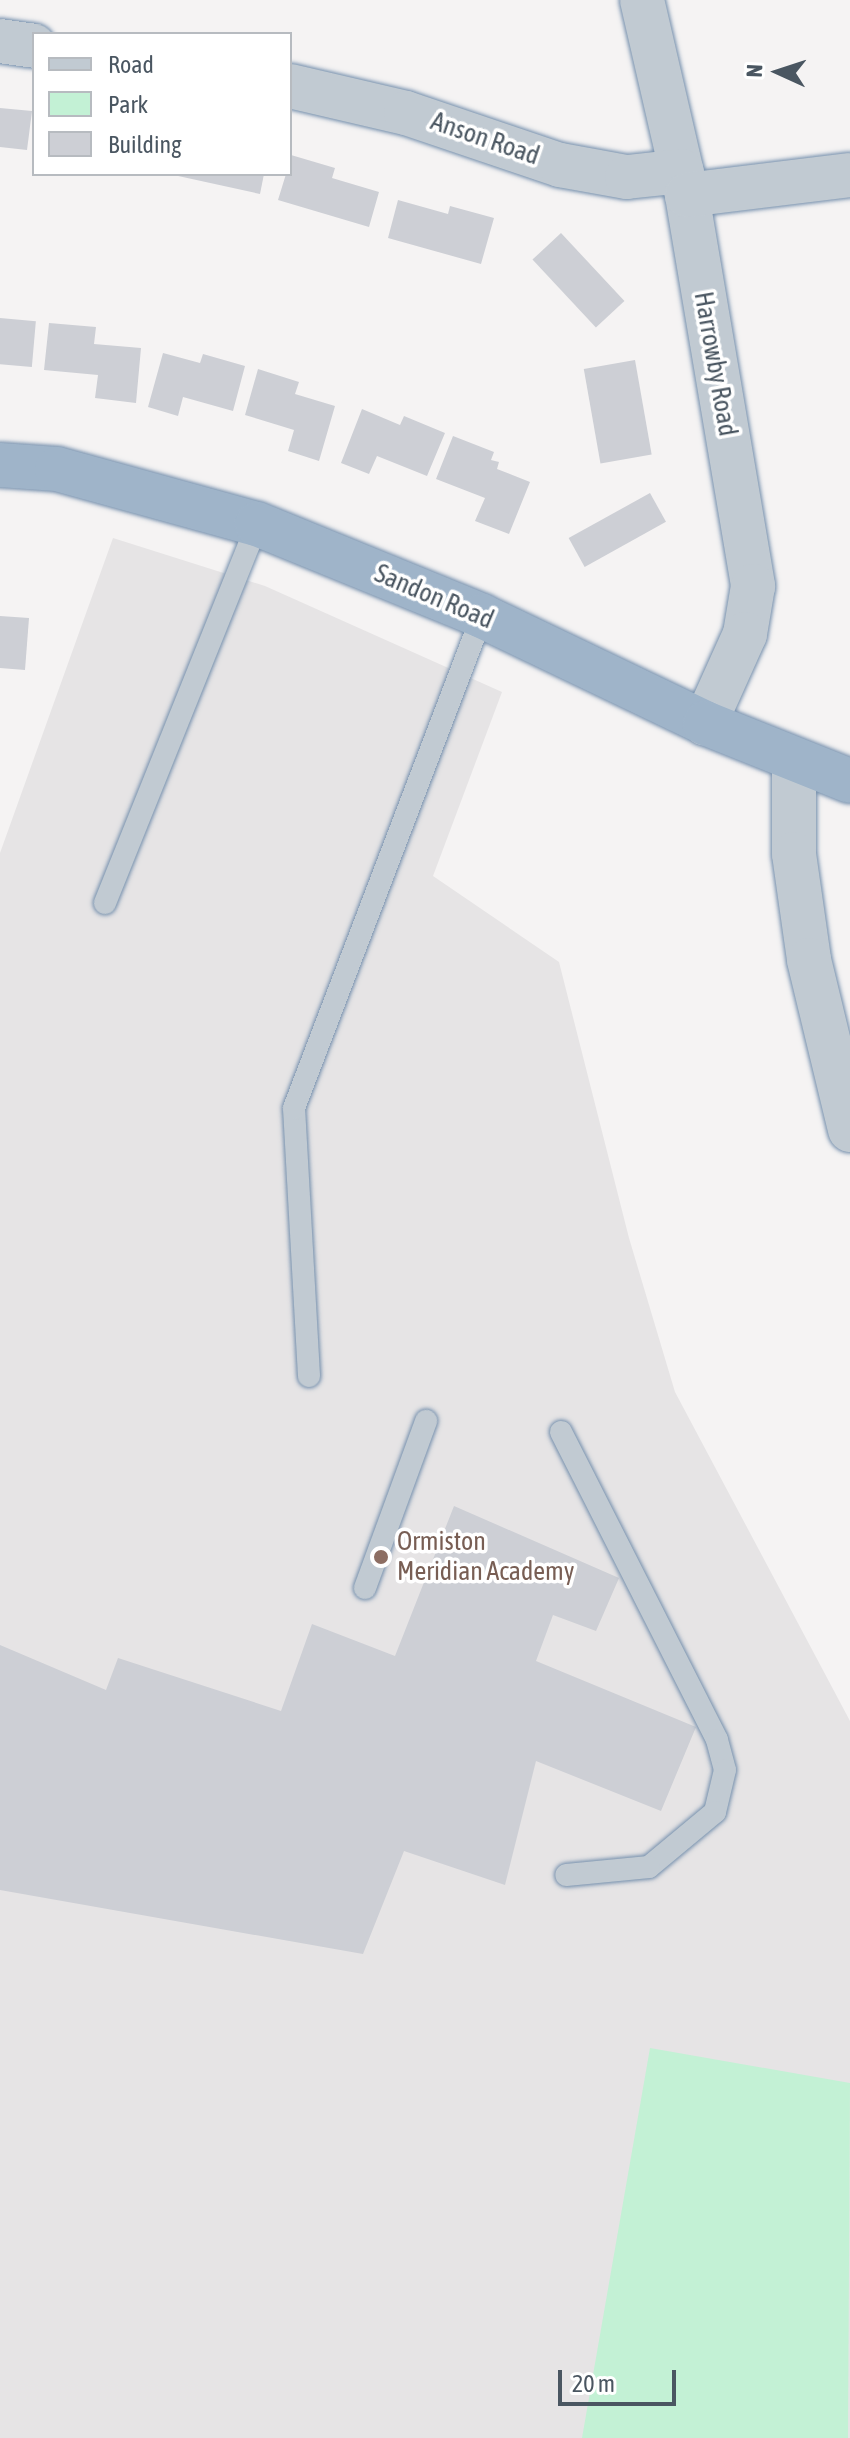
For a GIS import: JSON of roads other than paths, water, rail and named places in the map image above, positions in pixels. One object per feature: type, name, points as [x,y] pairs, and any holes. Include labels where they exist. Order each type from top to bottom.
[{"type":"highway","name":"Sandon Road","points":[[0,465],[57,469],[257,524],[482,616],[705,723],[794,762],[850,781]]},
{"type":"street","name":"Harrowby Road","points":[[642,0],[684,183],[753,586],[745,634],[705,723]]},
{"type":"street","points":[[0,41],[32,46]]},
{"type":"street","name":"Anson Road","points":[[292,86],[406,113],[560,165],[627,177],[684,183],[850,175]]},
{"type":"street","points":[[794,762],[794,854],[809,960],[850,1130]]},
{"type":"lane","points":[[105,903],[257,524]]},
{"type":"lane","points":[[309,1376],[294,1108],[482,616]]},
{"type":"lane","points":[[365,1588],[426,1421]]},
{"type":"lane","points":[[561,1432],[717,1740],[725,1770],[715,1812],[649,1867],[566,1875]]},
{"type":"place","name":"Ormiston Meridian Academy","points":[[381,1557]]}]
